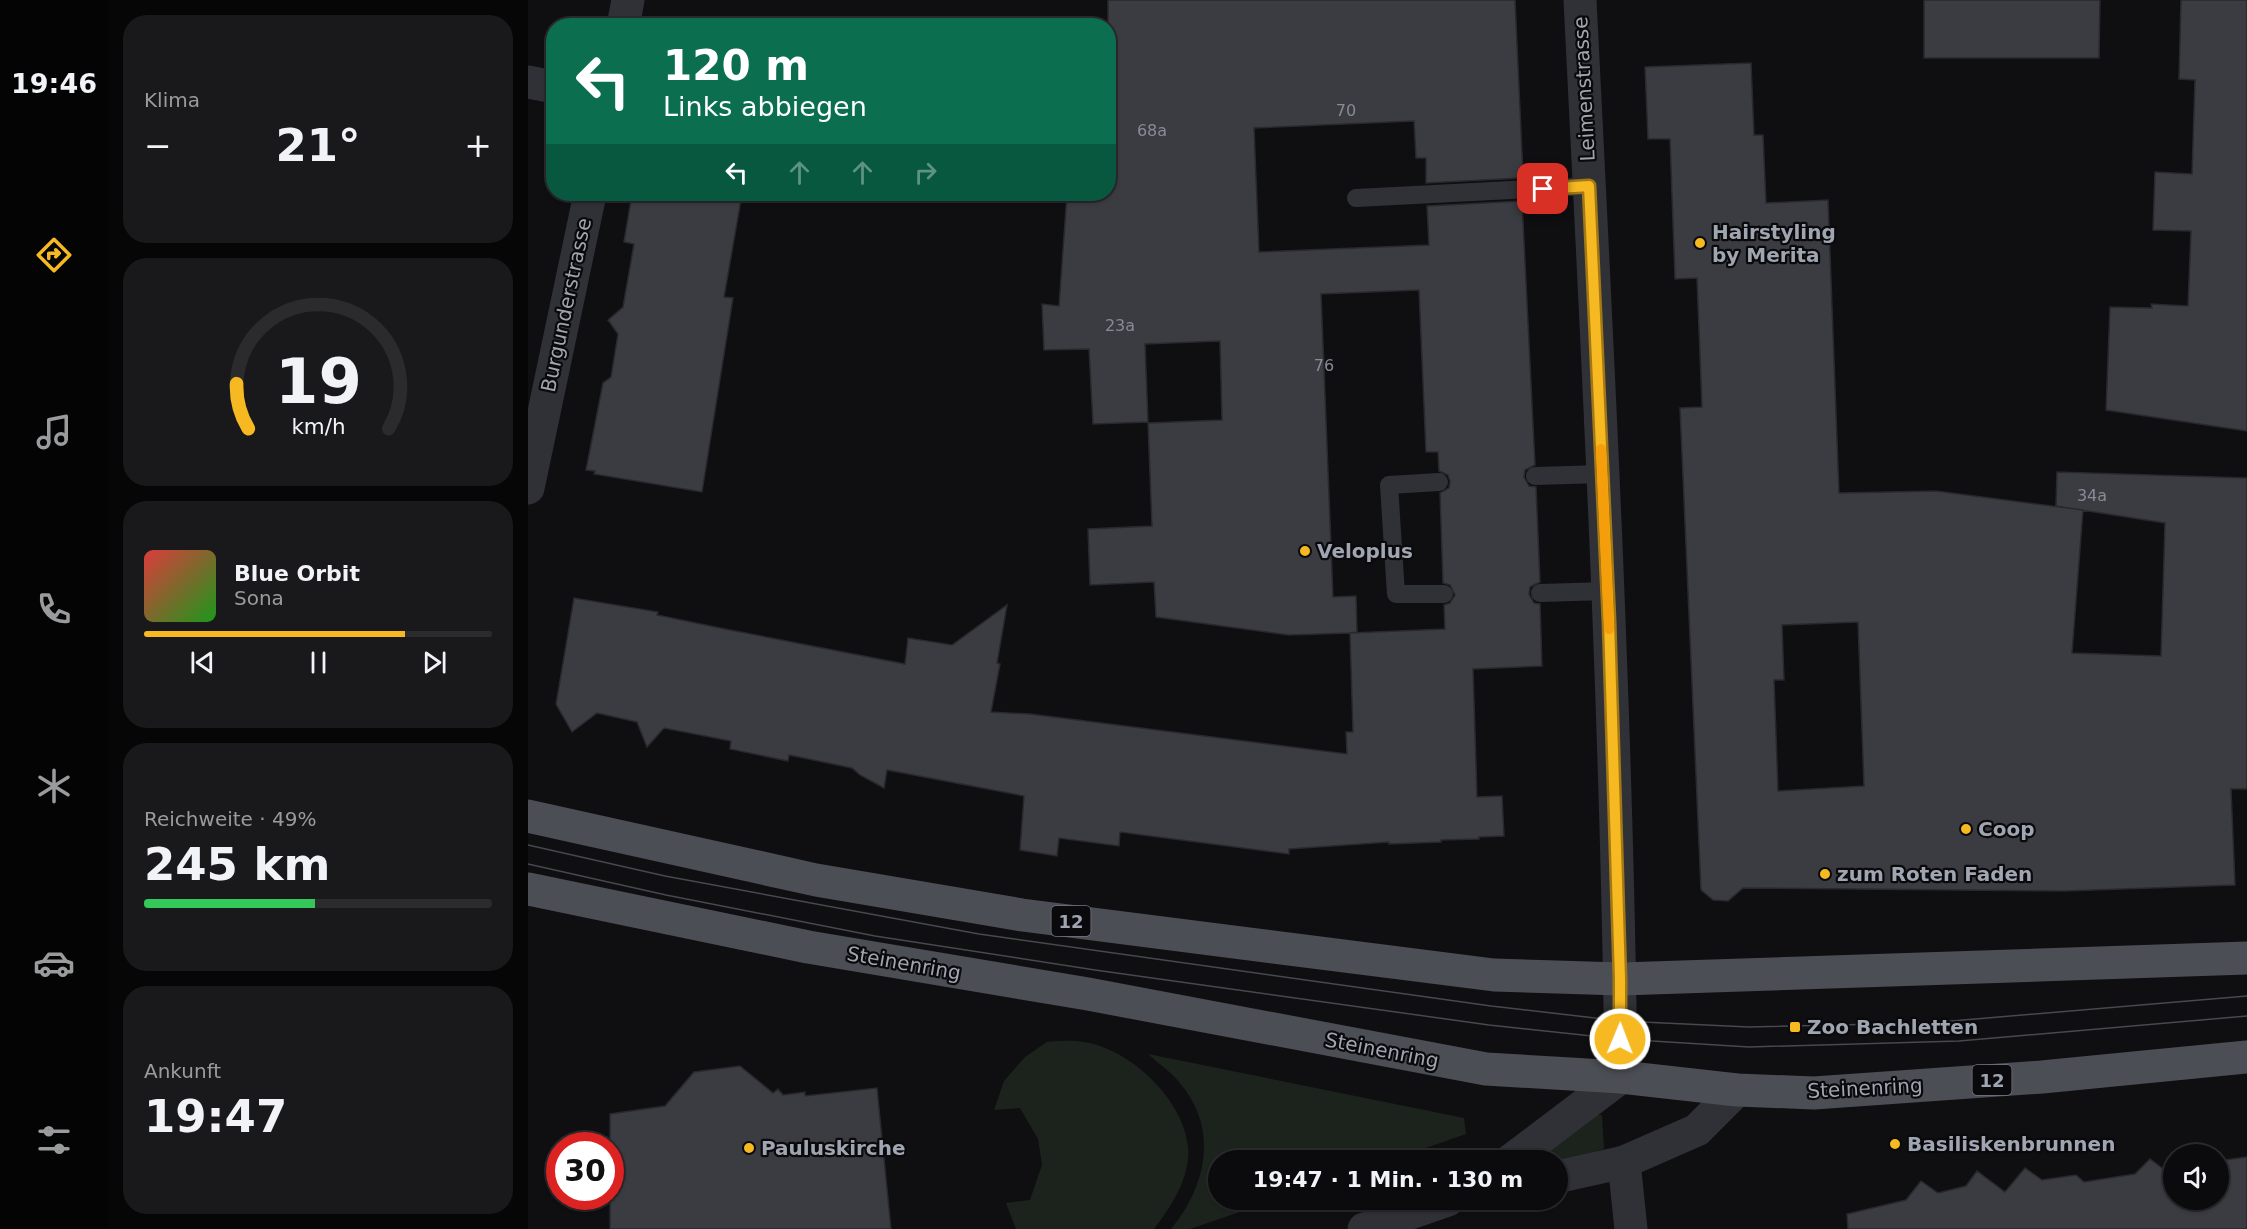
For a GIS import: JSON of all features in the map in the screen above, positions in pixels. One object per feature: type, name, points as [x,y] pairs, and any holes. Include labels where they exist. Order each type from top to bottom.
[{"type":"main road","name":"12","points":[[528,816],[816,880],[1022,915],[1494,975],[1620,979],[2247,958]]},
{"type":"main road","name":"Steinenring","points":[[528,889],[808,947],[1088,994],[1486,1069],[1621,1077],[1737,1090],[1814,1093],[2042,1077],[2247,1057]]},
{"type":"street","points":[[625,18],[628,0]]},
{"type":"street","name":"Leimenstrasse","points":[[1580,0],[1607,591],[1620,979],[1621,1077]]},
{"type":"street","points":[[528,82],[546,85]]},
{"type":"street","name":"Burgunderstrasse","points":[[528,488],[589,201]]},
{"type":"street","points":[[1525,1150],[1621,1077]]},
{"type":"street","points":[[1568,1175],[1624,1162],[1697,1130],[1737,1090]]},
{"type":"street","points":[[1624,1162],[1630,1229]]},
{"type":"street","points":[[1364,1229],[1419,1210]]},
{"type":"lane","points":[[1356,198],[1589,186]]},
{"type":"lane","points":[[1535,476],[1602,474]]},
{"type":"lane","points":[[1440,482],[1389,485],[1396,594],[1444,594]]},
{"type":"lane","points":[[1540,593],[1607,591]]},
{"type":"shaded area","points":[[1047,1042],[1084,1042],[1119,1055],[1151,1079],[1176,1111],[1184,1128],[1188,1146],[1186,1168],[1179,1190],[1154,1229],[1016,1229],[1006,1203],[1030,1200],[1042,1165],[1038,1139],[1020,1108],[994,1110],[1004,1081],[1025,1057]]},
{"type":"shaded area","points":[[1148,1054],[1464,1118],[1466,1134],[1420,1150],[1208,1150],[1208,1210],[1246,1210],[1190,1229],[1171,1229],[1193,1194],[1200,1175],[1204,1156],[1204,1137],[1200,1118],[1192,1100],[1168,1071]]},
{"type":"shaded area","points":[[1588,1113],[1602,1115],[1604,1149],[1568,1160],[1568,1150],[1546,1150]]},
{"type":"building","points":[[1108,0],[1515,0],[1523,175],[1521,178],[1426,183],[1426,158],[1416,158],[1414,121],[1254,128],[1259,252],[1429,245],[1427,206],[1522,201],[1535,465],[1525,470],[1524,477],[1529,486],[1536,487],[1540,582],[1530,587],[1529,594],[1534,603],[1540,604],[1542,666],[1473,669],[1477,797],[1502,796],[1504,836],[1441,840],[1441,842],[1389,844],[1389,842],[1289,849],[1289,854],[1120,832],[1119,846],[1059,838],[1057,856],[1020,850],[1024,796],[887,770],[884,788],[852,768],[789,755],[788,761],[730,749],[731,741],[664,728],[647,747],[637,722],[597,713],[572,732],[556,704],[574,598],[658,612],[657,615],[905,664],[908,638],[952,645],[1007,605],[997,663],[1000,664],[991,712],[1030,714],[1347,754],[1346,732],[1353,732],[1350,633],[1289,635],[1156,617],[1154,582],[1090,585],[1088,529],[1152,526],[1148,423],[1222,420],[1220,341],[1145,344],[1148,422],[1093,424],[1089,349],[1044,350],[1042,304],[1059,306],[1066,201],[1116,201],[1116,18],[1108,18]],"holes":[[[1419,290],[1426,452],[1438,452],[1439,471],[1448,475],[1450,481],[1449,488],[1440,493],[1443,583],[1450,585],[1455,595],[1450,603],[1444,605],[1445,629],[1350,633],[1357,632],[1356,596],[1333,597],[1321,294]]]},
{"type":"building","points":[[1924,0],[2100,0],[2099,58],[1924,58]]},
{"type":"building","points":[[2181,0],[2247,0],[2247,431],[2106,410],[2110,307],[2152,308],[2151,304],[2188,306],[2191,231],[2153,230],[2155,172],[2192,174],[2195,80],[2179,79]]},
{"type":"building","points":[[1751,63],[1754,135],[1763,135],[1766,203],[1828,200],[1839,493],[1936,491],[2075,509],[2056,506],[2057,472],[2247,478],[2247,789],[2231,789],[2235,885],[2065,891],[1743,888],[1728,901],[1713,900],[1701,890],[1680,408],[1702,407],[1697,278],[1675,279],[1670,139],[1648,139],[1645,67]],"holes":[[[2083,510],[2165,523],[2161,656],[2072,653]],[[1858,622],[1864,786],[1778,791],[1774,680],[1784,680],[1782,625]]]},
{"type":"building","points":[[631,201],[741,201],[724,297],[733,298],[702,492],[594,474],[595,471],[586,470],[603,383],[611,377],[618,334],[608,320],[623,307],[634,244],[624,242]]},
{"type":"building","name":"Pauluskirche","points":[[740,1066],[773,1093],[778,1089],[783,1095],[805,1092],[805,1096],[877,1088],[891,1229],[610,1229],[610,1210],[624,1210],[624,1132],[610,1132],[610,1114],[665,1106],[694,1072]]},
{"type":"building","points":[[2247,1157],[2247,1229],[1848,1229],[1847,1214],[1906,1200],[1921,1181],[1938,1193],[1966,1186],[1977,1171],[2005,1192],[2025,1168],[2042,1180],[2076,1175],[2084,1182],[2135,1174],[2150,1159],[2163,1169],[2163,1210],[2229,1210],[2229,1159]]},
{"type":"tram line","points":[[528,845],[665,876],[979,934],[1491,1006],[1621,1021],[1749,1027],[1928,1023],[2247,996]]},
{"type":"tram line","points":[[528,864],[666,895],[875,936],[1095,970],[1489,1025],[1620,1039],[1749,1047],[1959,1041],[2247,1016]]},
{"type":"slow traffic","points":[[1601,449],[1609,629]]},
{"type":"place","name":"Hairstyling by Merita","points":[[1700,243]]},
{"type":"place","name":"Veloplus","points":[[1305,551]]},
{"type":"place","name":"Coop","points":[[1966,829]]},
{"type":"place","name":"zum Roten Faden","points":[[1825,874]]},
{"type":"place","name":"Zoo Bachletten","points":[[1795,1027]]},
{"type":"place","name":"Basiliskenbrunnen","points":[[1895,1144]]},
{"type":"place","name":"Pauluskirche","points":[[749,1148]]},
{"type":"route","points":[[1543,189],[1589,186],[1609,621],[1620,1039]]}]
